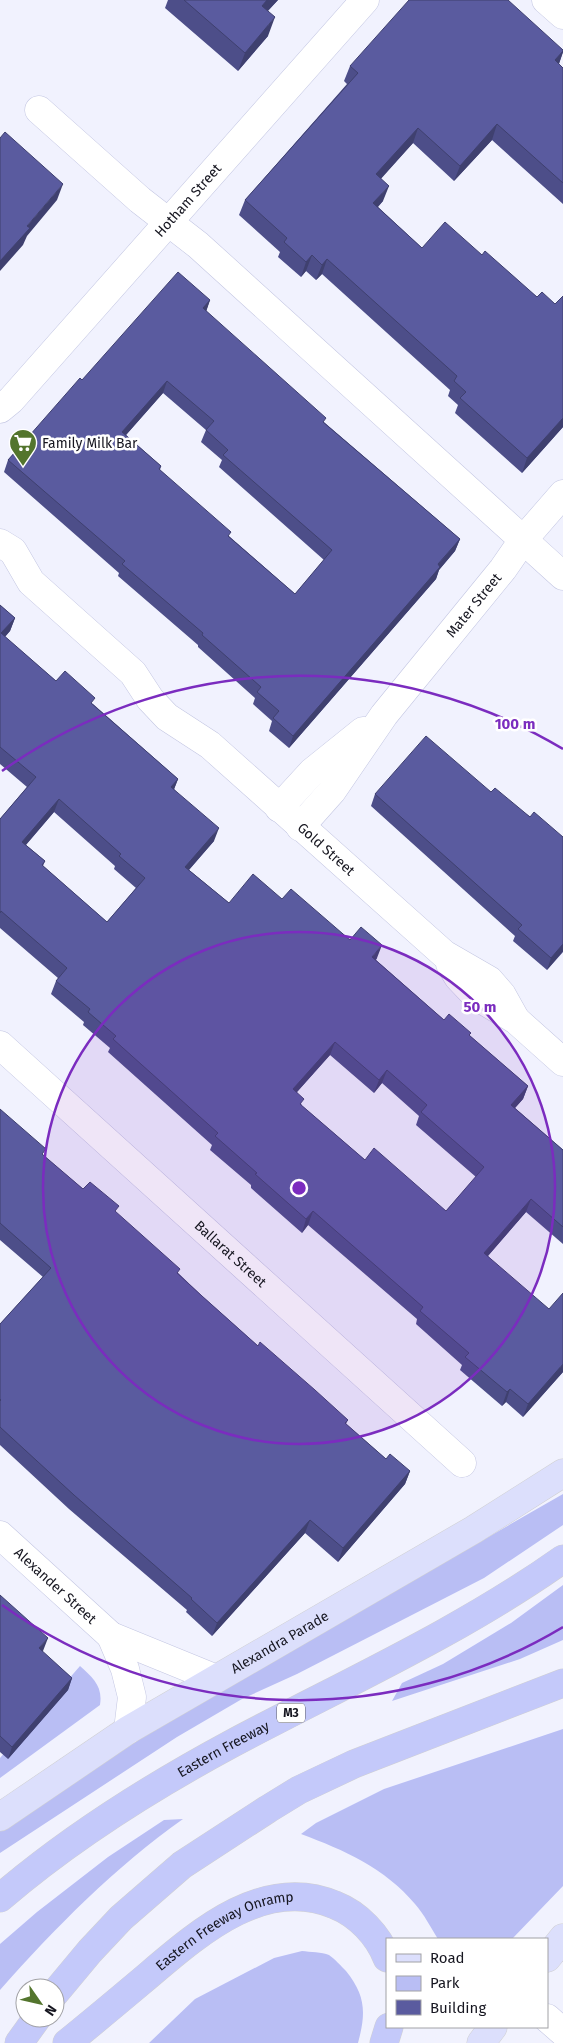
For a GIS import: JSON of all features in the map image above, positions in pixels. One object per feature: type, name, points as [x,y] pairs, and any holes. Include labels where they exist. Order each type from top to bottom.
[{"type":"highway","name":"Eastern Freeway","points":[[0,1898],[25,1877],[112,1815],[231,1744],[449,1629],[563,1559]]},
{"type":"highway","points":[[65,1981],[121,1918],[182,1865],[299,1790],[354,1764],[563,1683]]},
{"type":"highway","name":"Eastern Freeway Onramp","points":[[67,2043],[181,1948],[212,1925],[241,1910],[270,1899],[287,1896],[314,1898],[343,1908],[367,1927],[380,1944],[386,1956]]},
{"type":"highway","points":[[18,2043],[29,2028]]},
{"type":"highway","points":[[384,2043],[389,2028]]},
{"type":"main road","name":"Alexandra Parade","points":[[0,1816],[128,1730],[214,1678],[474,1530],[563,1473]]},
{"type":"main road","points":[[548,1957],[563,1938]]},
{"type":"main road","points":[[481,2043],[493,2028]]},
{"type":"street","name":"Hotham Street","points":[[4,409],[365,0]]},
{"type":"street","points":[[546,0],[563,15]]},
{"type":"street","points":[[39,110],[169,222],[198,244],[563,576]]},
{"type":"street","name":"Mater Street","points":[[300,827],[332,791],[384,715],[503,569],[523,540],[563,494]]},
{"type":"street","name":"Gold Street","points":[[0,542],[12,550],[22,563],[31,582]]},
{"type":"street","name":"Gold Street","points":[[0,568],[31,582],[133,673],[150,699],[167,717],[210,745],[444,954],[458,977],[476,996],[516,1020],[563,1062]]},
{"type":"street","name":"Mater Street","points":[[280,808],[312,772],[384,715]]},
{"type":"street","name":"Ballarat Street","points":[[0,1045],[462,1463]]},
{"type":"street","name":"Alexander Street","points":[[0,1535],[111,1636],[214,1678]]},
{"type":"street","name":"Alexander Street","points":[[111,1636],[125,1669],[132,1697],[128,1730]]},
{"type":"street","points":[[548,2019],[563,2032]]},
{"type":"green space","points":[[563,1494],[563,1525],[484,1578],[297,1674],[242,1699],[177,1737],[0,1853],[0,1831],[138,1738]]},
{"type":"green space","points":[[563,1585],[563,1640],[520,1659],[392,1701],[402,1683],[443,1664],[511,1623]]},
{"type":"green space","points":[[80,1666],[96,1683],[101,1698],[100,1705],[0,1778],[0,1758]]},
{"type":"green space","points":[[563,1729],[563,1886],[513,1938],[437,1938],[418,1908],[391,1880],[348,1854],[301,1834],[316,1823],[384,1789]]},
{"type":"green space","points":[[183,1819],[133,1858],[87,1899],[0,1990],[0,1944],[37,1912],[108,1857],[164,1820]]},
{"type":"green space","points":[[302,1951],[329,1955],[353,1980],[361,1997],[363,2014],[358,2043],[149,2043],[195,1999],[274,1958]]},
{"type":"building","points":[[184,0],[267,0],[262,6],[275,17],[245,53]]},
{"type":"building","points":[[409,0],[508,0],[563,50],[555,60],[563,68],[563,183],[497,124],[460,166],[418,128],[376,174],[389,186],[373,203],[422,248],[445,222],[482,255],[485,251],[537,297],[542,292],[555,304],[563,296],[563,418],[527,458],[460,398],[466,392],[454,381],[457,376],[327,259],[322,265],[312,255],[306,262],[284,242],[287,238],[245,200],[358,73],[350,66]]},
{"type":"building","points":[[5,132],[63,184],[27,226],[30,228],[0,261],[0,138]]},
{"type":"building","points":[[178,272],[210,300],[203,308],[326,418],[323,422],[460,539],[438,564],[440,567],[293,736],[273,718],[279,711],[257,692],[261,687],[202,635],[203,633],[122,564],[125,561],[8,460],[80,378],[82,380]],"holes":[[[167,381],[214,421],[206,430],[228,450],[223,455],[332,550],[295,594],[228,536],[231,532],[159,469],[161,466],[122,432]]]},
{"type":"building","points":[[0,605],[15,618],[1,633],[56,681],[65,671],[95,698],[91,703],[178,779],[171,787],[219,828],[185,867],[229,903],[253,874],[282,899],[291,889],[350,940],[361,927],[382,945],[372,957],[444,1020],[449,1014],[471,1033],[469,1035],[528,1086],[511,1105],[563,1150],[563,1227],[531,1199],[484,1253],[549,1309],[563,1293],[563,1364],[528,1404],[510,1389],[507,1392],[465,1357],[469,1353],[420,1311],[423,1307],[313,1211],[306,1219],[255,1174],[257,1173],[215,1136],[218,1133],[113,1039],[116,1036],[88,1012],[90,1009],[56,981],[67,968],[1,911],[0,913],[0,819],[36,777],[0,747]],"holes":[[[59,799],[145,878],[107,922],[42,865],[45,861],[22,842]],[[335,1042],[379,1080],[387,1070],[427,1105],[421,1112],[484,1167],[446,1211],[374,1148],[365,1160],[300,1104],[304,1099],[293,1089]]]},
{"type":"building","points":[[426,736],[491,792],[495,788],[530,817],[534,812],[563,837],[563,944],[551,958],[518,929],[522,925],[375,794]]},
{"type":"building","points":[[0,1109],[46,1149],[42,1154],[83,1189],[90,1182],[119,1206],[115,1211],[180,1269],[177,1273],[258,1346],[260,1342],[315,1390],[348,1420],[345,1423],[386,1459],[390,1454],[410,1471],[343,1548],[310,1520],[217,1623],[192,1598],[74,1495],[0,1427],[0,1324],[51,1268],[0,1223]]},
{"type":"building","points":[[0,1595],[48,1638],[39,1648],[72,1678],[12,1747],[0,1736]]},
{"type":"place","name":"Family Milk Bar","points":[[23,467]]}]
